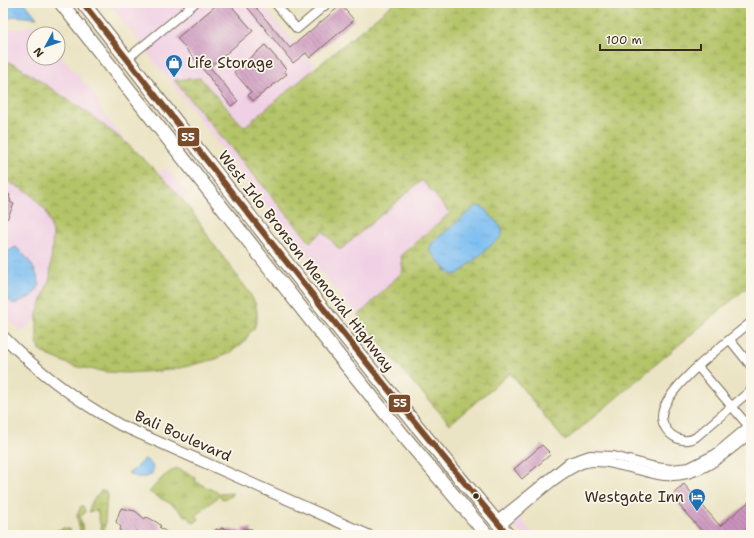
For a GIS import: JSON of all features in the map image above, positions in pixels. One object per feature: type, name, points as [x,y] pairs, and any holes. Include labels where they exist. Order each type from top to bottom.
[{"type":"highway","points":[[61,3],[384,413],[468,513],[494,532]]},
{"type":"highway","name":"West Irlo Bronson Memorial Highway","points":[[83,3],[312,296],[402,408],[494,532]]},
{"type":"highway","points":[[98,50],[116,58],[128,59]]},
{"type":"highway","points":[[116,73],[123,71],[129,72],[147,84]]},
{"type":"highway","points":[[276,276],[297,293],[312,296]]},
{"type":"highway","points":[[300,307],[306,307],[314,310],[333,322]]},
{"type":"street","points":[[128,59],[195,3]]},
{"type":"street","points":[[275,3],[297,29],[328,3]]},
{"type":"street","points":[[751,322],[682,381],[665,405],[662,418],[667,430],[678,439],[689,441],[696,437],[751,390]]},
{"type":"street","name":"Bali Boulevard","points":[[3,336],[20,353],[54,382],[114,421],[368,535]]},
{"type":"street","points":[[730,340],[751,366]]},
{"type":"street","points":[[494,532],[565,474],[586,463],[601,459],[658,475],[673,476],[696,472],[719,460],[750,428],[698,367]]},
{"type":"shaded area","points":[[109,3],[260,3],[316,68],[244,128],[200,78],[310,242],[323,231],[340,250],[423,180],[450,213],[401,255],[403,271],[358,316],[256,193]]},
{"type":"shaded area","points":[[26,27],[26,66],[66,66],[66,62],[100,102],[97,105],[154,177],[166,167],[187,194],[21,332],[3,313],[3,31]]},
{"type":"shaded area","points":[[509,505],[534,535],[522,535],[502,511]]},
{"type":"green space","points":[[394,3],[751,3],[751,284],[565,441],[510,373],[450,424],[407,376],[358,316],[403,271],[401,255],[450,213],[422,180],[340,250],[323,231],[310,242],[174,80],[200,78],[244,127]],"holes":[[[432,243],[451,275],[429,250]]]},
{"type":"green space","points":[[3,60],[18,66],[92,116],[125,142],[177,193],[198,220],[209,238],[249,292],[255,303],[257,319],[254,329],[250,332],[245,341],[231,352],[216,359],[180,368],[126,373],[106,372],[73,366],[41,352],[37,342],[37,314],[50,278],[53,233],[46,211],[30,193],[9,182],[8,179],[3,176]]},
{"type":"green space","points":[[176,468],[194,476],[196,482],[221,494],[232,493],[232,496],[223,499],[219,496],[196,515],[199,519],[194,523],[173,505],[149,492],[163,477]]},
{"type":"green space","points":[[101,491],[106,491],[107,495],[104,535],[97,535],[97,533],[102,532],[97,510],[89,512],[90,506]]},
{"type":"green space","points":[[81,506],[83,506],[85,510],[84,514],[80,516],[84,535],[81,535],[77,516]]},
{"type":"green space","points":[[64,528],[70,530],[72,535],[44,535]]},
{"type":"water","points":[[3,3],[25,3],[37,18],[15,16],[3,21]]},
{"type":"water","points":[[476,206],[483,207],[502,228],[502,236],[458,274],[451,275],[429,250],[432,243]]},
{"type":"water","points":[[16,247],[31,264],[40,285],[32,296],[14,304],[3,296],[3,254]]},
{"type":"water","points":[[144,459],[153,467],[151,475],[140,477],[128,473],[132,471]]},
{"type":"building","points":[[219,3],[229,3],[253,31],[210,67],[238,101],[231,106],[177,38]]},
{"type":"building","points":[[244,3],[252,3],[290,48],[341,5],[354,20],[310,58],[306,53],[293,63]]},
{"type":"building","points":[[265,45],[286,69],[284,71],[287,74],[253,101],[248,95],[251,92],[234,72]]},
{"type":"building","points":[[3,191],[10,195],[10,202],[14,204],[7,219],[3,217]]},
{"type":"building","points":[[542,445],[551,454],[522,479],[514,469]]},
{"type":"building","name":"Westgate Inn","points":[[684,484],[720,526],[751,500],[751,524],[738,535],[705,535],[671,496]]},
{"type":"building","points":[[121,508],[135,511],[145,519],[146,517],[149,518],[158,523],[161,526],[159,527],[171,535],[142,535],[135,531],[134,535],[118,535],[121,527],[116,522]]},
{"type":"building","points":[[221,528],[243,532],[243,528],[252,529],[251,535],[215,535],[216,529],[221,530]]},
{"type":"transit line","name":"55","points":[[83,3],[346,337],[508,535]]},
{"type":"place","name":"Life Storage","points":[[174,78]]},
{"type":"place","name":"Westgate Inn","points":[[697,512]]}]
